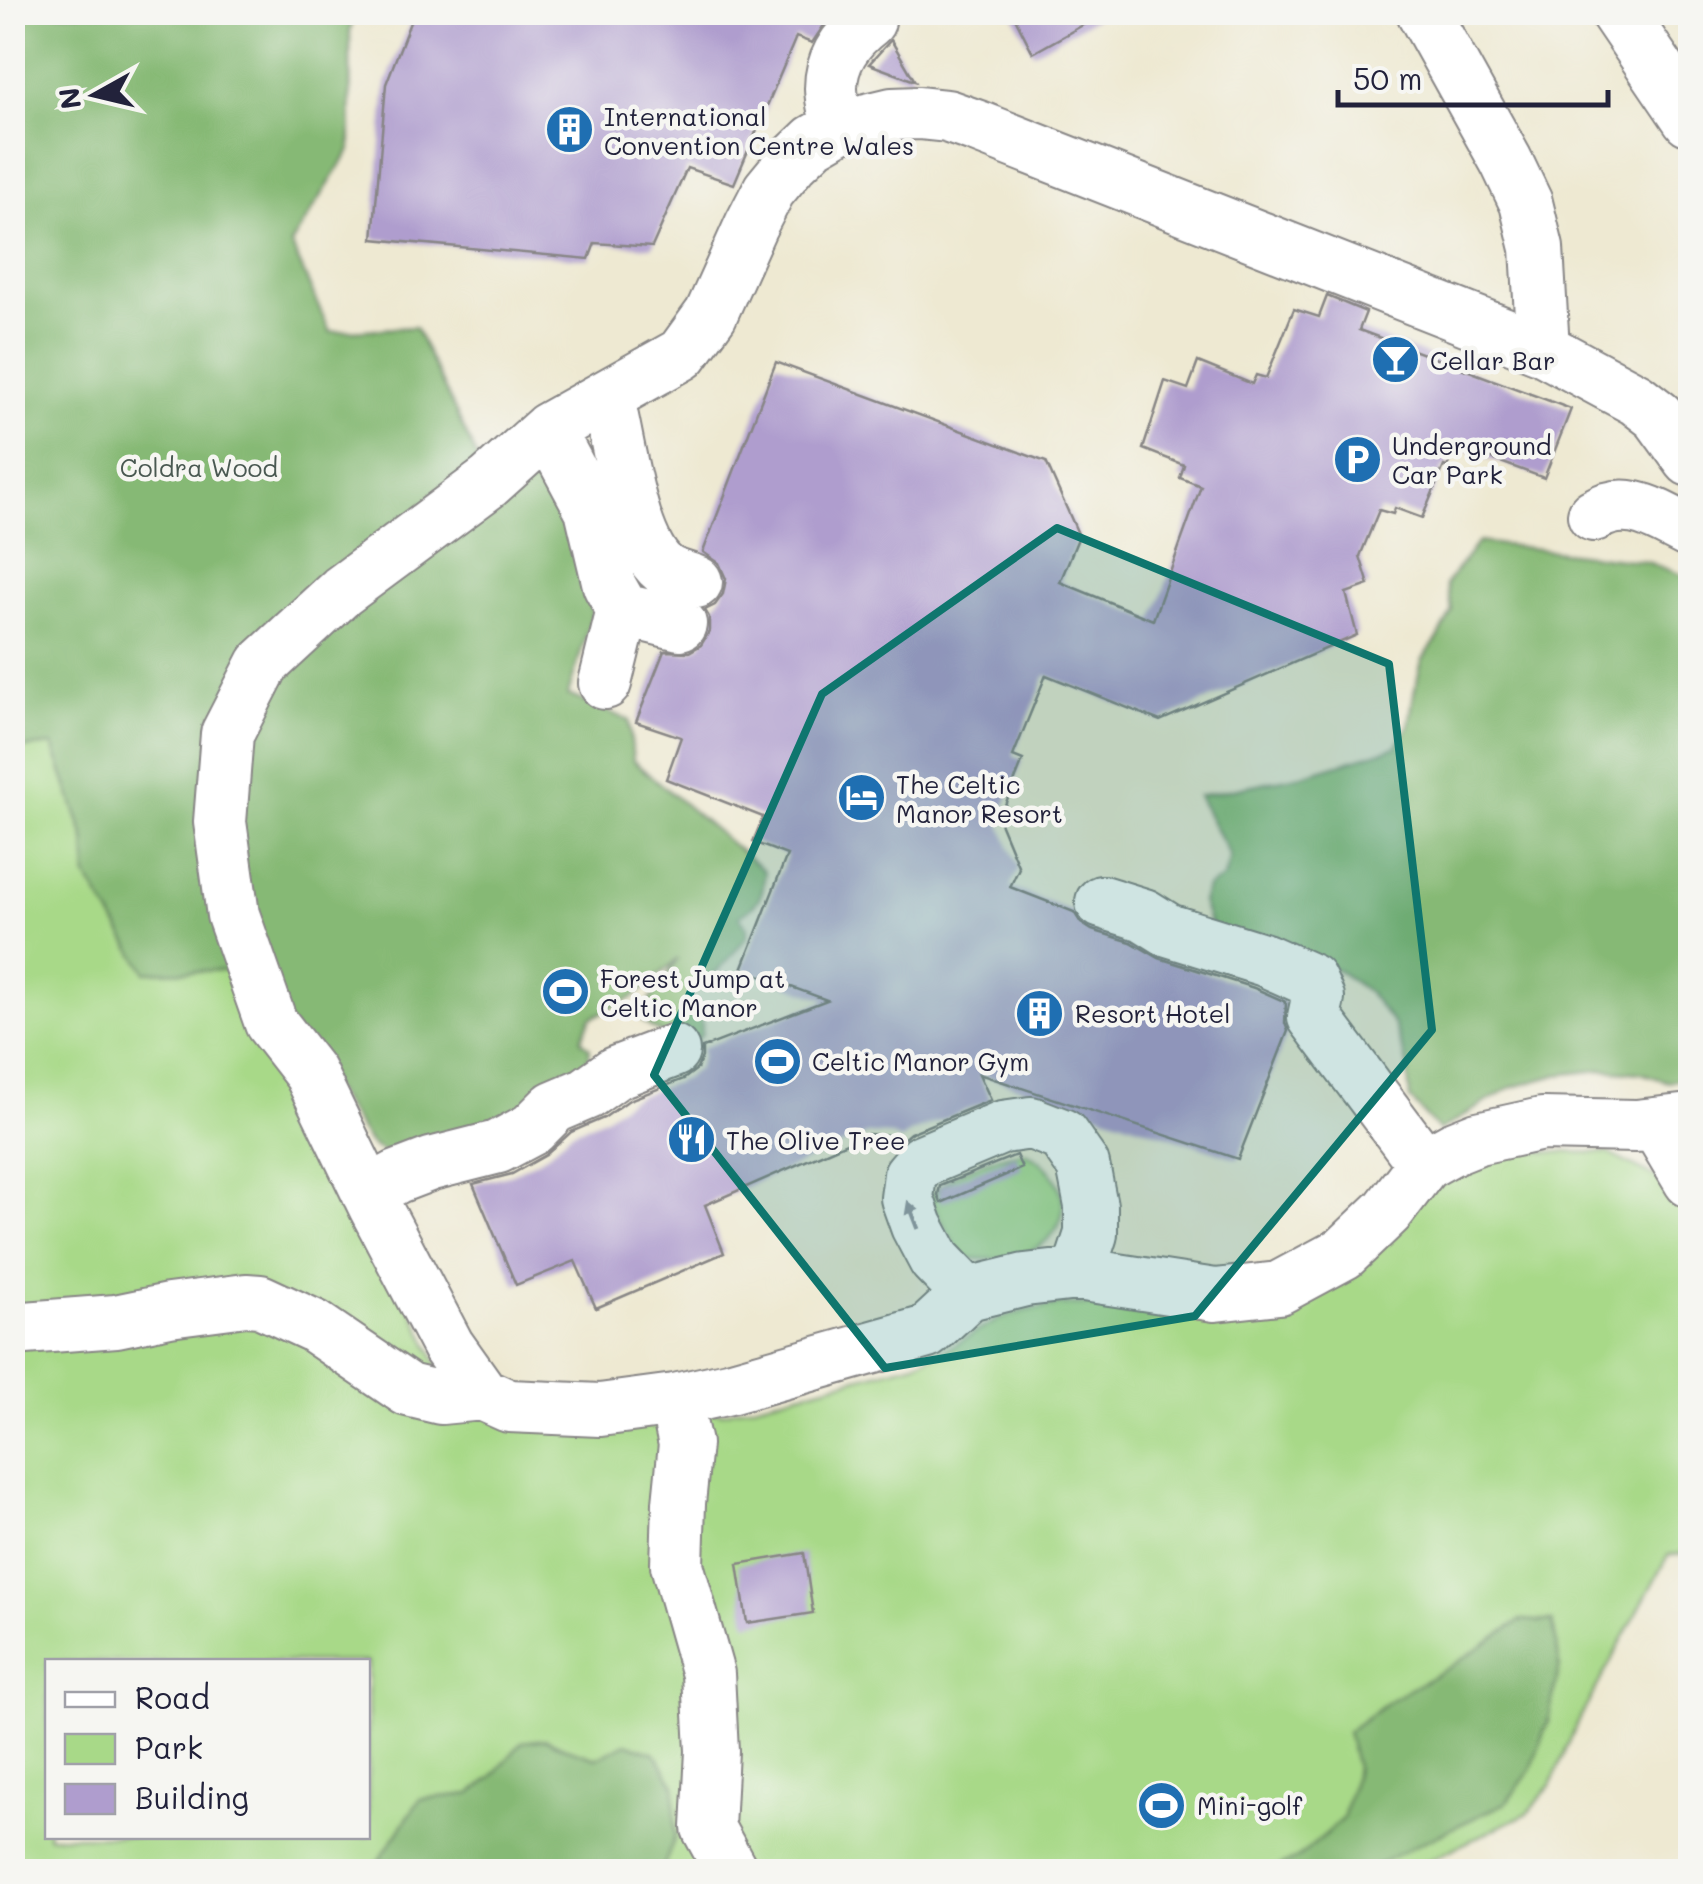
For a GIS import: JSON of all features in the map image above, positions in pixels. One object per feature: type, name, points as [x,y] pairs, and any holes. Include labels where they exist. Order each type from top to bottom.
[{"type":"highway","points":[[1618,12],[1690,118]]},
{"type":"lane","points":[[1423,12],[1526,204],[1537,248],[1543,349]]},
{"type":"lane","points":[[838,128],[831,88],[836,62],[851,35],[869,21]]},
{"type":"lane","points":[[1690,460],[1658,416],[1636,399],[1543,349],[947,116],[919,113],[864,119],[814,142],[770,190],[750,225],[711,314],[682,354],[548,429],[489,482],[342,591],[262,664],[227,734],[220,822],[234,915],[271,1023],[310,1073],[448,1346],[482,1394],[508,1406],[600,1410],[729,1388],[927,1332],[968,1294],[1025,1280],[1078,1274],[1215,1294],[1279,1288],[1344,1253],[1388,1211],[1424,1164],[1478,1138],[1511,1130],[1560,1124],[1673,1122],[1690,1181]]},
{"type":"lane","points":[[607,396],[643,544],[688,603],[624,610]]},
{"type":"lane","points":[[548,429],[591,509],[609,585],[624,610],[605,684]]},
{"type":"lane","points":[[1690,532],[1630,506],[1608,506],[1594,515],[1690,545]]},
{"type":"lane","points":[[1102,902],[1144,915],[1168,930],[1265,960],[1310,980],[1318,998],[1314,1017],[1424,1164]]},
{"type":"lane","points":[[368,1193],[397,1176],[498,1147],[532,1129],[554,1107],[587,1093],[610,1065],[673,1052]]},
{"type":"lane","points":[[968,1294],[935,1260],[917,1226],[907,1198],[910,1174],[922,1162],[1003,1127],[1031,1123],[1062,1136],[1083,1165],[1091,1206],[1090,1234],[1078,1274]]},
{"type":"lane","points":[[12,1329],[260,1301],[314,1326],[408,1390],[440,1398],[482,1394]]},
{"type":"lane","points":[[675,1400],[685,1444],[677,1566],[708,1674],[712,1752],[708,1828],[732,1872]]},
{"type":"highlighted area","points":[[1057,528],[1389,664],[1432,1030],[1195,1316],[885,1368],[654,1075],[822,694]]},
{"type":"green space","name":"Coldra Wood","points":[[12,13],[355,13],[350,31],[351,149],[291,244],[330,332],[415,327],[489,482],[535,483],[560,494],[591,585],[592,615],[568,695],[629,720],[633,761],[764,871],[759,898],[739,916],[747,928],[747,937],[716,973],[693,983],[686,1005],[702,1020],[702,1033],[695,1043],[664,1035],[639,1017],[678,959],[634,997],[591,1018],[581,1040],[590,1048],[588,1070],[577,1088],[395,1159],[370,1144],[253,970],[146,972],[87,877],[85,838],[53,745],[13,749]]},
{"type":"green space","points":[[1478,542],[1647,562],[1685,576],[1690,585],[1690,1076],[1669,1082],[1641,1073],[1601,1070],[1557,1075],[1510,1088],[1439,1131],[1410,1099],[1407,1064],[1394,1025],[1369,993],[1337,970],[1211,928],[1202,902],[1207,887],[1224,878],[1230,856],[1198,796],[1302,775],[1396,747],[1409,725],[1422,660],[1452,611],[1446,584]]},
{"type":"green space","points":[[53,745],[85,838],[87,877],[253,970],[443,1376],[722,1413],[915,1363],[1000,1319],[1025,1311],[1089,1305],[1180,1318],[1221,1317],[1421,1194],[1503,1151],[1607,1153],[1665,1182],[1690,1215],[1690,1553],[1668,1555],[1576,1726],[1551,1785],[1528,1813],[1407,1871],[13,1871],[12,749]]},
{"type":"green space","points":[[1024,1152],[1046,1167],[1060,1188],[1063,1212],[1059,1225],[1042,1244],[1021,1255],[998,1259],[962,1257],[929,1198],[948,1180],[972,1167]]},
{"type":"green space","points":[[1521,1620],[1553,1622],[1560,1665],[1548,1721],[1531,1770],[1506,1803],[1366,1871],[1270,1871],[1299,1857],[1343,1819],[1356,1768],[1347,1732],[1389,1701]]},
{"type":"green space","points":[[546,1739],[597,1758],[626,1743],[655,1753],[675,1785],[675,1837],[662,1871],[372,1871],[420,1799],[471,1794],[491,1778],[522,1742]]},
{"type":"building","name":"International Convention Centre Wales","points":[[414,12],[833,12],[812,43],[796,37],[734,184],[687,168],[652,247],[595,243],[589,259],[373,239],[386,84]]},
{"type":"building","points":[[1012,12],[1106,12],[1033,53]]},
{"type":"building","points":[[891,40],[894,45],[915,81],[869,64]]},
{"type":"building","name":"The Celtic Manor Resort","points":[[1327,296],[1366,312],[1359,330],[1571,409],[1544,478],[1457,446],[1422,518],[1395,508],[1393,514],[1379,510],[1360,556],[1369,585],[1346,593],[1357,635],[1160,721],[1046,675],[1013,756],[1023,760],[999,820],[1019,868],[1010,887],[1074,912],[1092,930],[1131,942],[1159,958],[1286,1002],[1288,1031],[1238,1159],[979,1074],[991,1100],[910,1133],[902,1140],[867,1134],[705,1205],[724,1253],[596,1308],[575,1261],[516,1285],[473,1184],[512,1174],[546,1155],[571,1132],[604,1118],[629,1100],[684,1079],[697,1069],[702,1048],[827,1000],[742,969],[787,855],[753,842],[763,817],[666,779],[681,737],[636,722],[664,651],[689,652],[701,645],[709,632],[705,610],[723,594],[726,579],[719,563],[703,552],[776,362],[1046,462],[1079,536],[1060,582],[1153,620],[1201,486],[1180,478],[1184,465],[1143,449],[1165,381],[1188,389],[1198,362],[1252,384],[1256,375],[1266,378],[1294,309],[1319,317]]},
{"type":"building","points":[[1016,1155],[1022,1168],[941,1203],[940,1186]]},
{"type":"building","points":[[804,1553],[813,1613],[747,1623],[738,1564]]},
{"type":"place","name":"International Convention Centre Wales","points":[[569,130]]},
{"type":"place","name":"Cellar Bar","points":[[1395,360]]},
{"type":"place","name":"Underground Car Park","points":[[1357,459]]},
{"type":"place","name":"The Celtic Manor Resort","points":[[861,798]]},
{"type":"place","name":"Forest Jump at Celtic Manor","points":[[565,992]]},
{"type":"place","name":"Resort Hotel","points":[[1040,1013]]},
{"type":"place","name":"Celtic Manor Gym","points":[[777,1061]]},
{"type":"place","name":"The Olive Tree","points":[[691,1140]]},
{"type":"place","name":"Mini-golf","points":[[1162,1805]]}]
